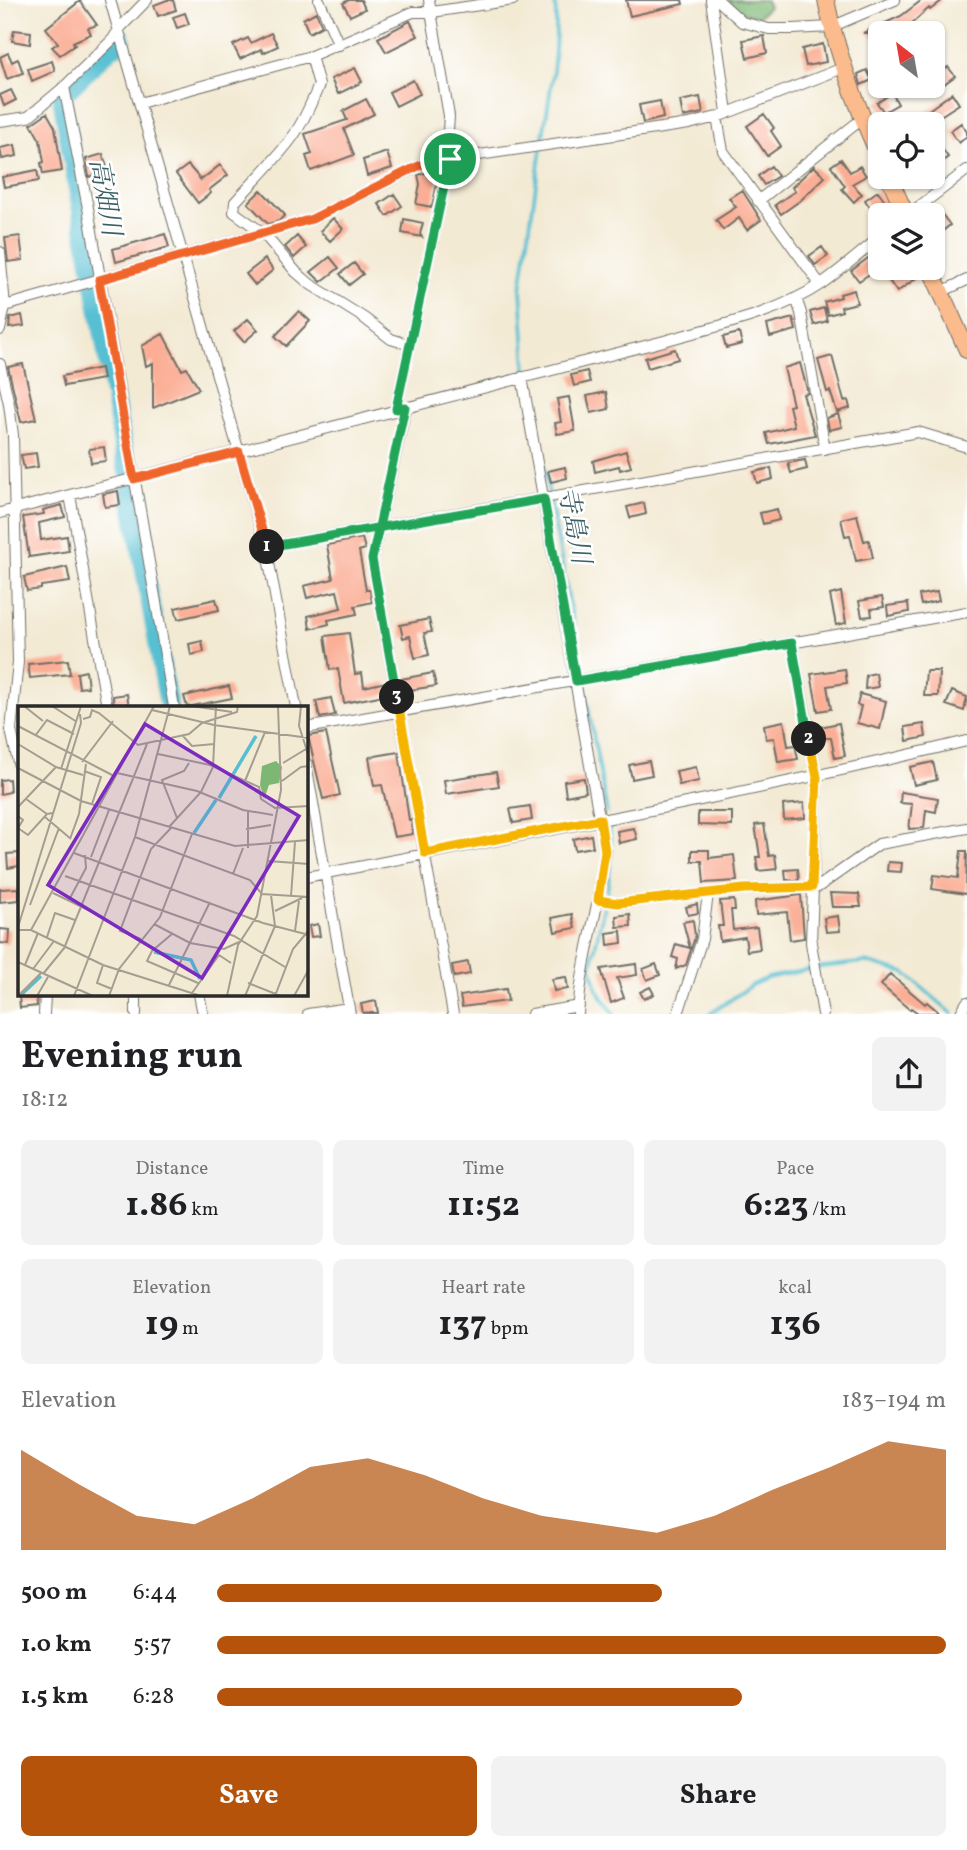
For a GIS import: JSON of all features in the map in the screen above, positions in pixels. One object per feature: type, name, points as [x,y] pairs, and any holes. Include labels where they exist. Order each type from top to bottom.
[{"type":"main road","points":[[826,0],[843,68],[868,132]]},
{"type":"main road","points":[[936,280],[967,350]]},
{"type":"street","points":[[110,0],[266,547],[296,706]]},
{"type":"street","points":[[0,121],[28,117],[64,87],[113,39],[147,0]]},
{"type":"street","points":[[319,0],[339,45]]},
{"type":"street","points":[[429,0],[449,116],[447,146],[450,159],[410,345],[401,408],[372,559],[453,1013]]},
{"type":"street","points":[[140,103],[311,56],[413,12],[432,12],[513,0]]},
{"type":"street","points":[[710,0],[722,114],[720,142],[723,151],[820,284]]},
{"type":"street","points":[[718,0],[742,22],[769,29],[831,27],[895,0]]},
{"type":"street","points":[[311,56],[319,85],[309,108],[288,142],[235,202],[234,212],[263,233],[296,272],[310,284],[364,318],[391,339],[410,345]]},
{"type":"street","points":[[5,306],[312,219],[425,163],[689,124],[843,68]]},
{"type":"street","points":[[64,87],[88,208],[96,281],[174,706]]},
{"type":"street","points":[[758,201],[862,119]]},
{"type":"street","points":[[923,203],[967,170]]},
{"type":"street","points":[[0,513],[752,316],[796,298],[820,284],[868,246]]},
{"type":"street","points":[[0,252],[5,306],[0,327]]},
{"type":"street","points":[[941,292],[967,280]]},
{"type":"street","points":[[796,298],[825,449]]},
{"type":"street","points":[[0,364],[13,435],[18,662],[11,730],[18,762]]},
{"type":"street","points":[[522,377],[547,498],[605,851],[603,901],[583,971],[578,1010],[532,1013]]},
{"type":"street","points":[[266,547],[918,432],[967,447]]},
{"type":"street","points":[[70,495],[107,706]]},
{"type":"street","points":[[308,728],[967,612]]},
{"type":"street","points":[[792,643],[817,777],[811,943],[823,1013]]},
{"type":"street","points":[[0,733],[11,730]]},
{"type":"street","points":[[308,877],[817,777],[967,741]]},
{"type":"street","points":[[308,774],[349,1011],[308,1013]]},
{"type":"street","points":[[603,901],[618,903],[744,889],[818,887],[879,844],[967,828]]},
{"type":"street","points":[[678,1013],[702,939],[708,894]]},
{"type":"street","points":[[960,1013],[967,1002]]},
{"type":"green space","points":[[728,0],[766,0],[769,7],[758,17],[737,12]]},
{"type":"building","points":[[173,0],[176,10],[158,16],[154,5]]},
{"type":"building","points":[[361,0],[365,9],[350,16],[343,3]]},
{"type":"building","points":[[626,0],[682,0],[683,4],[630,16]]},
{"type":"building","points":[[922,0],[943,0],[914,21],[890,21]]},
{"type":"building","points":[[80,1],[97,25],[88,28],[91,34],[73,42],[75,45],[60,55],[52,47],[58,43],[46,28]]},
{"type":"building","points":[[316,12],[322,26],[309,33],[303,19]]},
{"type":"building","points":[[185,13],[189,24],[177,28],[173,17]]},
{"type":"building","points":[[410,21],[418,36],[386,52],[378,38]]},
{"type":"building","points":[[14,30],[31,32],[30,44],[12,41]]},
{"type":"building","points":[[271,33],[278,46],[263,53],[261,49],[240,59],[233,45],[248,38],[251,43]]},
{"type":"building","points":[[764,36],[767,53],[747,58],[743,40]]},
{"type":"building","points":[[823,44],[826,62],[806,66],[802,49]]},
{"type":"building","points":[[8,53],[12,62],[18,59],[23,73],[7,79],[0,57]]},
{"type":"building","points":[[52,61],[55,71],[32,81],[28,69]]},
{"type":"building","points":[[948,67],[955,76],[945,83],[945,69]]},
{"type":"building","points":[[355,68],[362,82],[338,94],[331,79]]},
{"type":"building","points":[[867,70],[868,82],[861,85],[858,74]]},
{"type":"building","points":[[413,80],[420,94],[396,106],[389,92]]},
{"type":"building","points":[[11,90],[16,100],[4,106],[0,95]]},
{"type":"building","points":[[952,93],[959,104],[945,113],[926,112]]},
{"type":"building","points":[[700,97],[703,113],[683,117],[680,101]]},
{"type":"building","points":[[884,98],[895,98],[898,104],[884,112],[877,103]]},
{"type":"building","points":[[366,99],[374,114],[344,129],[354,155],[311,171],[306,156],[312,154],[305,134],[347,120],[343,111]]},
{"type":"building","points":[[660,101],[663,118],[643,123],[639,105]]},
{"type":"building","points":[[47,113],[55,127],[62,171],[43,174],[40,140],[31,124]]},
{"type":"building","points":[[764,114],[774,128],[771,131],[781,146],[767,156],[747,126]]},
{"type":"building","points":[[961,123],[967,136],[959,143],[950,131]]},
{"type":"building","points":[[15,145],[17,156],[2,159],[0,148]]},
{"type":"building","points":[[387,152],[392,168],[367,176],[363,160]]},
{"type":"building","points":[[103,154],[108,171],[89,177],[86,159]]},
{"type":"building","points":[[841,159],[850,172],[860,166],[866,176],[852,184],[862,194],[854,202],[842,189],[845,186],[831,166]]},
{"type":"building","points":[[188,165],[201,180],[220,165],[228,175],[198,203],[176,174]]},
{"type":"building","points":[[771,166],[778,176],[764,185],[758,176]]},
{"type":"building","points":[[814,166],[825,177],[801,200],[781,214],[775,205],[795,191],[792,187]]},
{"type":"building","points":[[37,170],[39,181],[4,187],[2,177]]},
{"type":"building","points":[[436,170],[438,180],[432,207],[416,204],[420,184],[418,175]]},
{"type":"building","points":[[261,190],[285,215],[279,221],[268,224],[248,203]]},
{"type":"building","points":[[742,190],[761,220],[747,230],[739,218],[723,230],[716,220],[736,207],[729,198]]},
{"type":"building","points":[[878,191],[886,203],[868,204],[865,200]]},
{"type":"building","points":[[394,194],[402,206],[387,216],[379,204]]},
{"type":"building","points":[[333,218],[343,229],[330,241],[320,231]]},
{"type":"building","points":[[404,219],[423,223],[420,234],[422,237],[402,233]]},
{"type":"building","points":[[165,234],[169,247],[116,262],[113,249]]},
{"type":"building","points":[[20,236],[23,260],[8,262],[5,238]]},
{"type":"building","points":[[297,236],[306,247],[294,258],[285,247]]},
{"type":"building","points":[[822,247],[828,256],[815,265],[809,256]]},
{"type":"building","points":[[330,257],[339,268],[321,282],[311,272]]},
{"type":"building","points":[[868,258],[868,275],[859,281],[851,271]]},
{"type":"building","points":[[265,259],[273,270],[255,285],[246,274]]},
{"type":"building","points":[[354,263],[363,274],[349,285],[340,274]]},
{"type":"building","points":[[888,280],[914,280],[897,292]]},
{"type":"building","points":[[854,290],[857,303],[841,307],[842,311],[828,315],[824,302]]},
{"type":"building","points":[[824,308],[827,321],[814,325],[810,312]]},
{"type":"building","points":[[299,311],[310,321],[286,346],[275,336]]},
{"type":"building","points":[[22,315],[24,326],[9,328],[10,318]]},
{"type":"building","points":[[793,318],[796,330],[770,337],[767,325]]},
{"type":"building","points":[[248,319],[258,330],[244,342],[234,331]]},
{"type":"building","points":[[739,333],[742,344],[726,348],[723,337]]},
{"type":"building","points":[[163,334],[182,370],[187,368],[199,389],[153,408],[153,363],[146,366],[142,346]]},
{"type":"building","points":[[675,349],[678,359],[648,368],[645,358]]},
{"type":"building","points":[[832,356],[844,401],[848,400],[850,408],[837,412],[830,391],[827,392],[818,360]]},
{"type":"building","points":[[800,363],[808,393],[803,394],[815,435],[769,444],[766,433],[794,426],[789,406],[793,405],[784,368]]},
{"type":"building","points":[[23,364],[36,419],[21,422],[8,367]]},
{"type":"building","points":[[101,368],[103,379],[64,386],[62,376]]},
{"type":"building","points":[[587,371],[590,382],[574,386],[571,375]]},
{"type":"building","points":[[606,392],[609,409],[591,413],[587,396]]},
{"type":"building","points":[[569,397],[575,431],[557,434],[555,423],[561,422],[557,399]]},
{"type":"building","points":[[838,414],[842,427],[829,430],[827,418]]},
{"type":"building","points":[[104,447],[106,461],[91,463],[89,449]]},
{"type":"building","points":[[626,451],[631,467],[620,470],[619,466],[595,472],[593,461]]},
{"type":"building","points":[[36,453],[38,467],[24,469],[21,455]]},
{"type":"building","points":[[805,460],[807,469],[791,473],[788,463]]},
{"type":"building","points":[[565,467],[567,478],[551,482],[548,471]]},
{"type":"building","points":[[771,468],[773,479],[757,483],[754,472]]},
{"type":"building","points":[[118,491],[120,505],[105,507],[103,494]]},
{"type":"building","points":[[644,503],[646,514],[630,518],[627,507]]},
{"type":"building","points":[[62,505],[65,517],[39,523],[41,540],[67,536],[69,551],[29,557],[23,517],[44,514],[43,510]]},
{"type":"building","points":[[777,509],[779,520],[763,524],[760,513]]},
{"type":"building","points":[[857,515],[864,541],[869,540],[873,558],[856,561],[850,535],[845,536],[841,519]]},
{"type":"building","points":[[362,538],[365,549],[359,551],[366,590],[370,590],[372,602],[355,606],[357,614],[328,620],[329,624],[310,629],[308,616],[341,608],[337,591],[307,598],[304,586],[333,579],[327,545]]},
{"type":"building","points":[[67,567],[70,582],[27,591],[24,577]]},
{"type":"building","points":[[841,592],[846,623],[836,625],[830,595]]},
{"type":"building","points":[[937,592],[939,601],[921,605],[919,595]]},
{"type":"building","points":[[882,597],[884,607],[871,609],[872,616],[862,617],[859,601]]},
{"type":"building","points":[[216,599],[219,610],[178,619],[175,608]]},
{"type":"building","points":[[908,603],[909,612],[888,616],[887,606]]},
{"type":"building","points":[[429,619],[432,632],[424,633],[429,655],[415,658],[410,636],[403,638],[400,625]]},
{"type":"building","points":[[349,633],[355,674],[362,673],[364,687],[386,682],[389,694],[344,703],[338,669],[330,670],[325,636]]},
{"type":"building","points":[[202,641],[204,652],[191,655],[189,644]]},
{"type":"building","points":[[68,660],[70,674],[30,678],[28,664]]},
{"type":"building","points":[[845,669],[847,683],[827,686],[831,709],[818,711],[811,674]]},
{"type":"building","points":[[86,671],[88,687],[79,688],[77,673]]},
{"type":"building","points":[[926,671],[939,671],[938,696],[924,696]]},
{"type":"building","points":[[433,673],[436,686],[403,691],[401,679]]},
{"type":"building","points":[[876,673],[878,687],[865,689],[866,675]]},
{"type":"building","points":[[229,686],[232,698],[187,706],[184,696]]},
{"type":"building","points":[[952,691],[967,697],[964,711],[946,705]]},
{"type":"building","points":[[127,694],[129,706],[114,706],[113,696]]},
{"type":"building","points":[[860,694],[886,701],[880,729],[857,723],[861,706],[857,705]]},
{"type":"building","points":[[331,698],[335,715],[320,718],[316,701]]},
{"type":"building","points":[[784,721],[788,746],[795,745],[798,759],[778,762],[774,738],[766,739],[764,725]]},
{"type":"building","points":[[839,723],[845,756],[835,758],[831,738],[817,738],[815,728]]},
{"type":"building","points":[[924,724],[926,737],[907,741],[905,727]]},
{"type":"building","points":[[326,733],[340,795],[323,799],[308,736]]},
{"type":"building","points":[[399,752],[413,834],[394,837],[382,785],[374,786],[369,757]]},
{"type":"building","points":[[649,761],[652,775],[632,779],[629,765]]},
{"type":"building","points":[[933,762],[937,780],[914,785],[910,767]]},
{"type":"building","points":[[696,767],[699,781],[679,785],[676,771]]},
{"type":"building","points":[[496,772],[499,786],[446,794],[444,780]]},
{"type":"building","points":[[584,778],[586,792],[566,796],[564,781]]},
{"type":"building","points":[[9,779],[10,792],[0,794],[0,780]]},
{"type":"building","points":[[901,792],[938,798],[936,812],[926,810],[924,828],[909,829],[912,804],[900,803]]},
{"type":"building","points":[[804,803],[805,818],[784,820],[783,805]]},
{"type":"building","points":[[530,806],[532,820],[513,823],[510,809]]},
{"type":"building","points":[[698,812],[732,812],[732,826],[698,825]]},
{"type":"building","points":[[764,824],[769,856],[775,855],[777,869],[758,871],[756,857],[760,857],[755,825]]},
{"type":"building","points":[[634,828],[637,839],[619,843],[617,831]]},
{"type":"building","points":[[591,835],[593,847],[575,850],[573,839]]},
{"type":"building","points":[[692,850],[709,850],[709,858],[734,855],[737,881],[704,883],[702,861],[692,861]]},
{"type":"building","points":[[961,851],[967,851],[966,894],[932,889],[934,875],[958,878]]},
{"type":"building","points":[[18,853],[18,866],[8,868],[7,854]]},
{"type":"building","points":[[888,862],[902,863],[901,872],[887,871]]},
{"type":"building","points":[[798,869],[799,880],[786,880],[785,870]]},
{"type":"building","points":[[18,888],[18,900],[0,902],[0,889]]},
{"type":"building","points":[[830,893],[859,894],[861,907],[832,907]]},
{"type":"building","points":[[801,895],[804,938],[790,940],[787,912],[756,915],[755,901]]},
{"type":"building","points":[[734,900],[735,910],[731,910],[733,930],[757,927],[760,949],[747,951],[745,937],[720,941],[718,926],[723,926],[720,901]]},
{"type":"building","points":[[697,904],[698,913],[688,915],[686,907]]},
{"type":"building","points":[[572,914],[575,928],[555,932],[552,918]]},
{"type":"building","points":[[630,914],[631,926],[617,927],[616,916]]},
{"type":"building","points":[[838,916],[840,931],[826,932],[824,918]]},
{"type":"building","points":[[693,920],[695,937],[686,965],[676,969],[678,959],[672,957],[676,944],[690,948],[683,922]]},
{"type":"building","points":[[318,924],[320,936],[311,937],[309,926]]},
{"type":"building","points":[[0,929],[10,930],[9,944],[0,943]]},
{"type":"building","points":[[621,931],[622,943],[608,945],[607,933]]},
{"type":"building","points":[[468,962],[470,974],[454,977],[452,965]]},
{"type":"building","points":[[636,964],[637,975],[617,978],[624,998],[611,1003],[601,969]]},
{"type":"building","points":[[656,964],[660,975],[647,980],[643,969]]},
{"type":"building","points":[[890,974],[925,1004],[927,1002],[940,1013],[918,1013],[911,1008],[910,1010],[881,985]]},
{"type":"building","points":[[566,977],[568,989],[554,991],[552,979]]},
{"type":"building","points":[[650,987],[654,994],[644,999],[640,992]]},
{"type":"building","points":[[506,989],[508,1001],[462,1007],[460,996]]},
{"type":"building","points":[[19,996],[36,996],[37,1006],[20,1008]]},
{"type":"building","points":[[376,1001],[378,1013],[363,1013],[361,1004]]},
{"type":"waterway","name":"寺島川","points":[[542,142],[555,54],[555,0]]},
{"type":"waterway","points":[[127,32],[130,41]]},
{"type":"waterway","name":"高畑川","points":[[70,88],[116,46]]},
{"type":"waterway","name":"高畑川","points":[[62,100],[127,469]]},
{"type":"waterway","name":"寺島川","points":[[526,370],[521,289],[541,149]]},
{"type":"waterway","name":"寺島川","points":[[528,382],[583,675]]},
{"type":"waterway","name":"高畑川","points":[[130,489],[169,706]]},
{"type":"waterway","name":"寺島川","points":[[584,683],[607,812]]},
{"type":"waterway","name":"寺島川","points":[[609,823],[612,854],[591,967],[597,989],[614,1014]]},
{"type":"waterway","name":"寺島川","points":[[710,1014],[767,978],[866,962],[905,973],[953,1014]]},
{"type":"route","points":[[450,159],[396,409],[405,407],[391,470],[379,528],[372,559],[425,853],[600,819],[605,851],[598,900],[618,903],[744,889],[812,887],[817,777],[792,643],[576,681],[544,499],[379,528],[266,547],[239,452],[134,479],[99,280],[312,219],[425,163],[450,159]]}]
